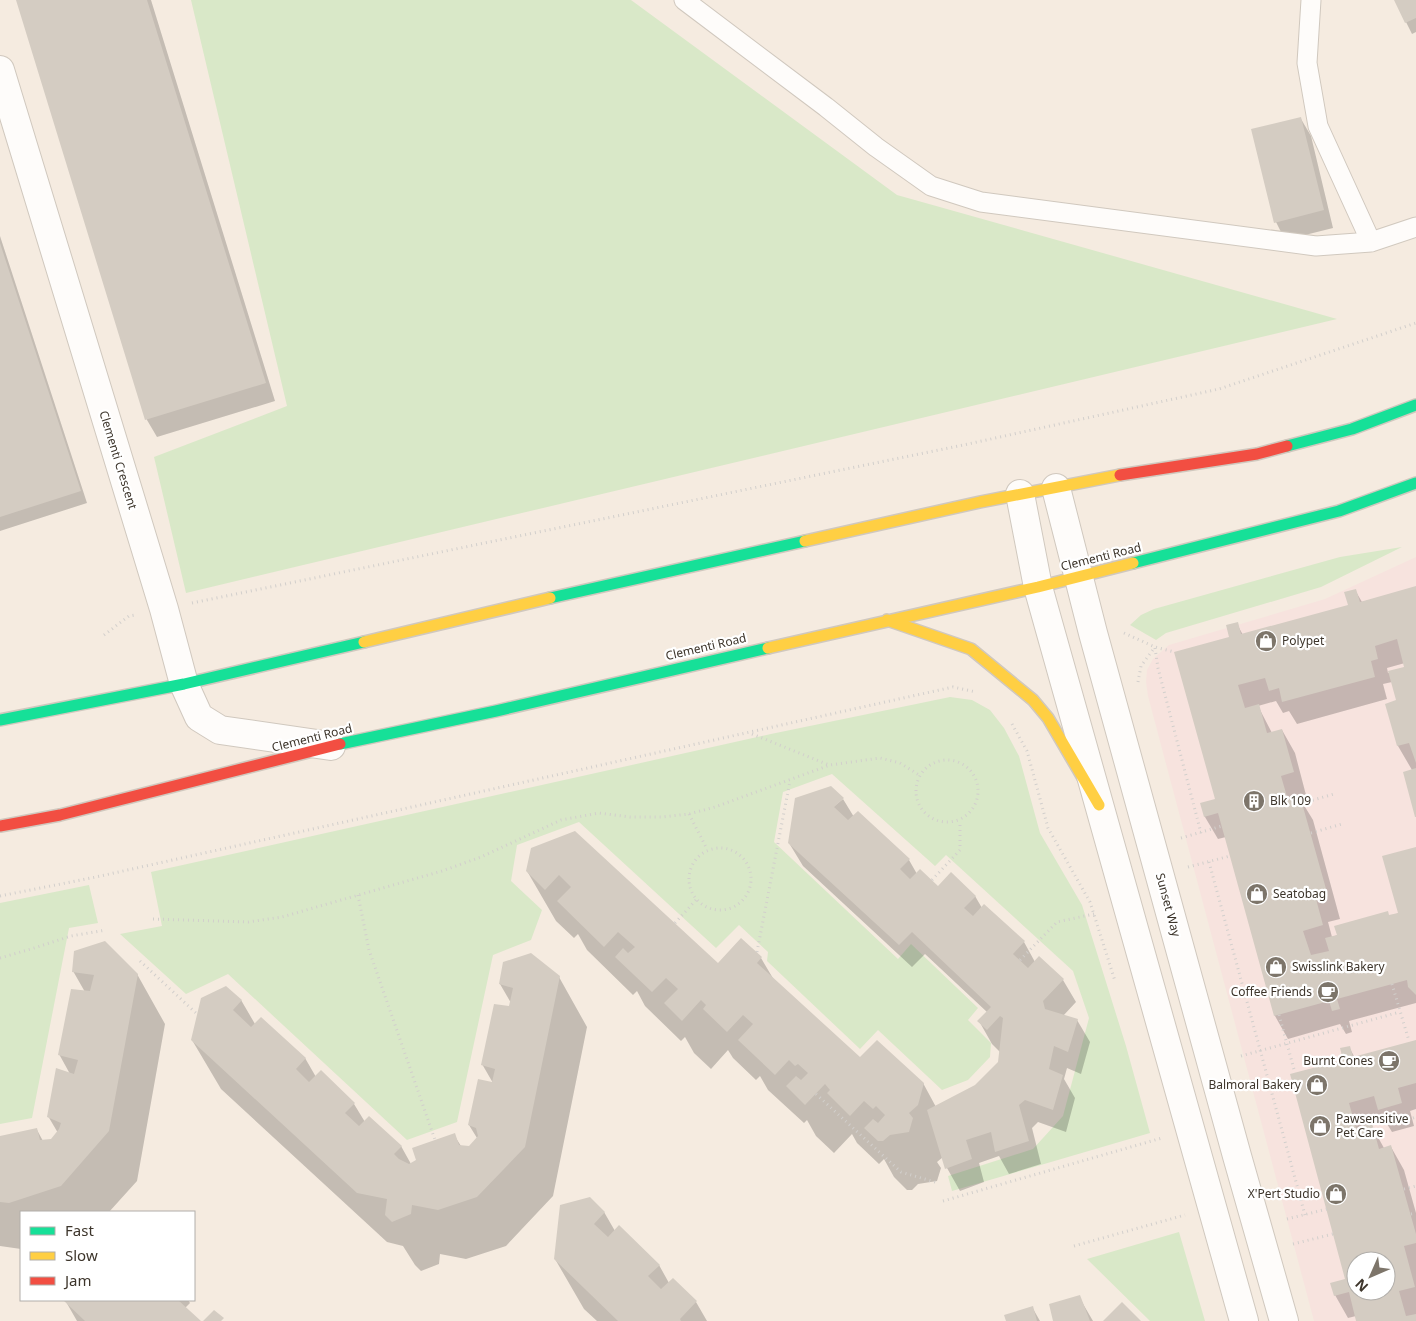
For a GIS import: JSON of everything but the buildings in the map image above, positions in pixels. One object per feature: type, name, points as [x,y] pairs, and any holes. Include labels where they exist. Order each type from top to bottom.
[{"type":"main road","points":[[0,720],[184,684],[596,587],[1020,494],[1098,478],[1257,454],[1352,429],[1416,405]]},
{"type":"main road","name":"Clementi Road","points":[[0,826],[60,815],[331,746],[496,711],[886,620],[1038,587],[1339,511],[1416,483]]},
{"type":"main road","points":[[886,620],[971,649],[1033,700],[1048,718],[1098,805]]},
{"type":"street","name":"Clementi Crescent","points":[[0,70],[164,609],[184,684],[199,717],[220,730],[331,746]]},
{"type":"street","name":"Sunset Way","points":[[1056,488],[1103,670],[1284,1321]]},
{"type":"street","points":[[1020,494],[1038,587],[1244,1321]]},
{"type":"lane","points":[[684,0],[876,147],[931,186],[981,202],[1316,246],[1371,242],[1416,227]]},
{"type":"lane","points":[[1311,0],[1307,63],[1318,126],[1371,242]]},
{"type":"path","points":[[104,635],[129,616],[968,444],[1219,389],[1416,323]]},
{"type":"path","points":[[1122,633],[1155,647],[1174,652]]},
{"type":"path","points":[[1155,647],[1158,668],[1201,833]]},
{"type":"path","points":[[0,896],[96,877],[953,687],[978,692]]},
{"type":"path","points":[[1011,723],[1027,751],[1048,828],[1090,902],[1117,988]]},
{"type":"path","points":[[750,733],[830,765]]},
{"type":"path","points":[[153,919],[248,922],[282,917],[442,871],[481,857],[561,820],[599,813],[630,817],[662,817],[689,814],[715,807],[830,765],[880,758],[900,763],[919,775]]},
{"type":"path","points":[[954,759],[971,770],[979,788],[975,807],[960,821],[941,823],[923,813],[915,794],[919,775],[934,762],[954,759]]},
{"type":"path","points":[[757,952],[790,780]]},
{"type":"path","points":[[1302,803],[1334,794]]},
{"type":"path","points":[[689,814],[707,849]]},
{"type":"path","points":[[932,880],[960,850],[960,821]]},
{"type":"path","points":[[1311,833],[1342,824]]},
{"type":"path","points":[[1178,839],[1222,826]]},
{"type":"path","points":[[726,847],[744,858],[752,876],[748,895],[733,909],[714,911],[696,900],[688,882],[692,863],[707,849],[726,847]]},
{"type":"path","points":[[1185,868],[1230,856]]},
{"type":"path","points":[[1209,862],[1305,1215]]},
{"type":"path","points":[[358,895],[370,950],[435,1140]]},
{"type":"path","points":[[675,923],[696,900]]},
{"type":"path","points":[[1020,960],[1057,922],[1094,914]]},
{"type":"path","points":[[0,958],[71,936],[106,930]]},
{"type":"path","points":[[140,961],[198,1014]]},
{"type":"path","points":[[1392,984],[1409,1041]]},
{"type":"path","points":[[1235,1057],[1400,1012]]},
{"type":"path","points":[[1279,1015],[1295,1073]]},
{"type":"path","points":[[816,1094],[901,1172],[938,1183]]},
{"type":"path","points":[[943,1201],[1162,1137]]},
{"type":"path","points":[[1404,1189],[1416,1186]]},
{"type":"path","points":[[1074,1246],[1212,1208]]},
{"type":"path","points":[[1279,1222],[1326,1209]]},
{"type":"path","points":[[1411,1214],[1416,1213]]},
{"type":"path","points":[[1285,1246],[1333,1234]]},
{"type":"shaded area","points":[[1416,557],[1416,1321],[1314,1321],[1148,696],[1147,670],[1153,659],[1169,645],[1325,599]]},
{"type":"green space","points":[[191,0],[631,0],[897,195],[1337,319],[186,593],[154,457],[287,406]]},
{"type":"green space","points":[[1402,547],[1321,587],[1166,633],[1156,640],[1130,625],[1141,615],[1154,609],[1340,557]]},
{"type":"green space","points":[[950,697],[972,700],[990,710],[1004,728],[1019,756],[1040,833],[1082,905],[1126,1046],[1150,1133],[952,1191],[948,1176],[1033,1149],[1063,1116],[1089,1018],[1073,971],[946,855],[935,866],[832,774],[783,792],[774,842],[898,959],[911,944],[978,1008],[968,1020],[991,1043],[990,1057],[968,1080],[942,1090],[878,1030],[860,1049],[767,961],[768,952],[739,925],[716,948],[579,822],[517,845],[511,881],[542,910],[531,940],[493,955],[457,1122],[407,1140],[228,974],[186,994],[120,934],[162,926],[151,872],[771,734]]},
{"type":"green space","points":[[89,885],[98,923],[69,928],[32,1118],[0,1124],[0,903]]},
{"type":"green space","points":[[1179,1232],[1205,1321],[1150,1321],[1087,1259]]},
{"type":"traffic: fast","points":[[1287,446],[1352,429],[1416,405]]},
{"type":"traffic: fast","points":[[1133,563],[1339,511],[1416,483]]},
{"type":"traffic: fast","points":[[550,598],[805,541]]},
{"type":"traffic: fast","points":[[0,720],[184,684],[364,642]]},
{"type":"traffic: fast","points":[[340,744],[496,711],[768,648]]},
{"type":"traffic: slow","points":[[805,541],[980,502],[1120,475]]},
{"type":"traffic: slow","points":[[768,648],[1038,587],[1133,563]]},
{"type":"traffic: slow","points":[[364,642],[550,598]]},
{"type":"traffic: slow","points":[[887,620],[971,649],[1033,700],[1048,718],[1099,805]]},
{"type":"traffic: jam","points":[[1120,475],[1257,454],[1287,446]]},
{"type":"traffic: jam","points":[[0,826],[60,815],[340,744]]},
{"type":"place","name":"Polypet","points":[[1266,641]]},
{"type":"place","name":"Blk 109","points":[[1254,801]]},
{"type":"place","name":"Seatobag","points":[[1257,894]]},
{"type":"place","name":"Swisslink Bakery","points":[[1276,967]]},
{"type":"place","name":"Coffee Friends","points":[[1328,992]]},
{"type":"place","name":"Burnt Cones","points":[[1389,1061]]},
{"type":"place","name":"Balmoral Bakery","points":[[1317,1085]]},
{"type":"place","name":"Pawsensitive Pet Care","points":[[1320,1126]]},
{"type":"place","name":"X'Pert Studio","points":[[1336,1194]]}]
